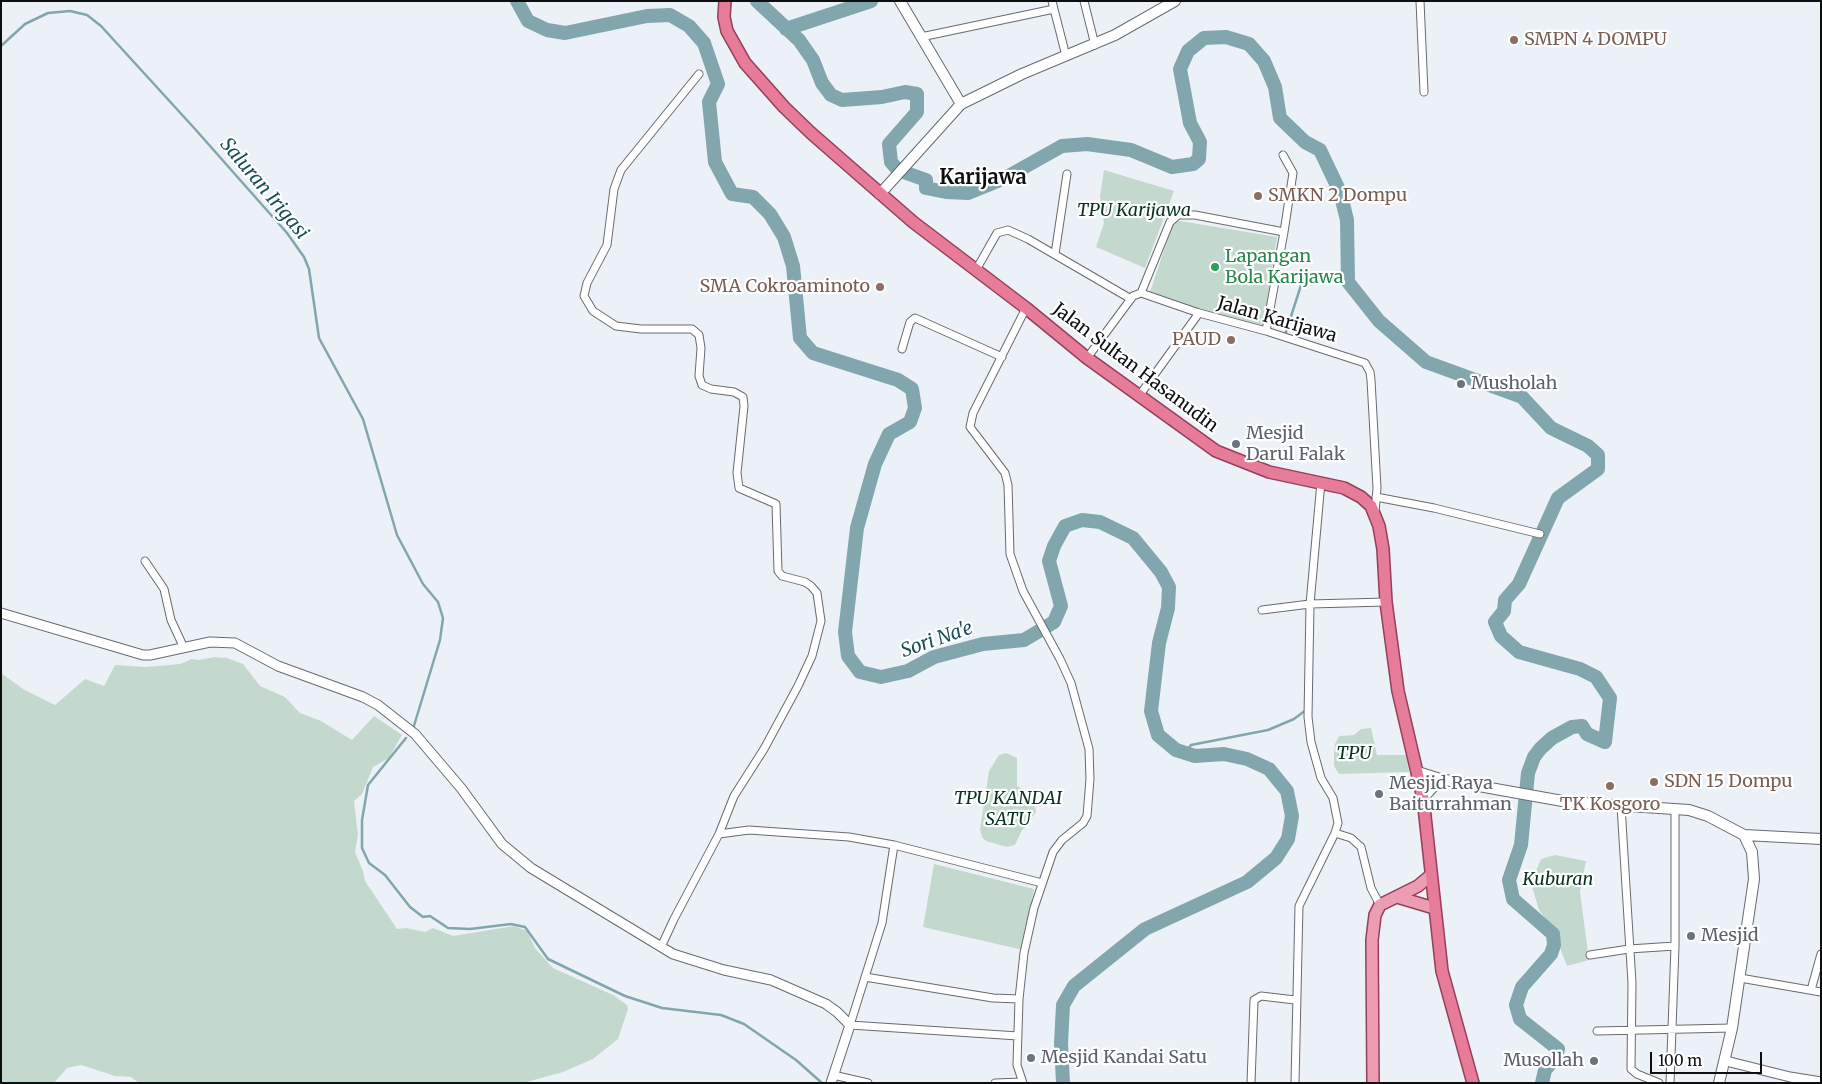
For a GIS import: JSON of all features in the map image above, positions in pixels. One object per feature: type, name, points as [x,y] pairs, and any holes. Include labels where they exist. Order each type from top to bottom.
[{"type":"highway","name":"Jalan Sultan Hasanudin","points":[[725,1],[724,17],[727,31],[745,63],[784,107],[913,222],[1026,308],[1087,358],[1216,451],[1269,472],[1344,488],[1368,502],[1375,514],[1383,549],[1386,602],[1398,691],[1423,798],[1442,970],[1473,1083]]},
{"type":"main road","points":[[880,194],[961,104],[1022,74],[1095,45],[1175,1]]},
{"type":"main road","points":[[901,2],[961,104]]},
{"type":"main road","points":[[1418,772],[1440,779],[1535,797],[1621,806],[1675,808],[1701,813],[1744,835],[1821,839]]},
{"type":"main road","points":[[1423,798],[1440,779]]},
{"type":"main road","points":[[1719,1083],[1726,1061],[1732,1028],[1754,870],[1752,852],[1744,835]]},
{"type":"main road","points":[[1372,1083],[1373,925],[1380,905],[1431,876]]},
{"type":"main road","points":[[1397,897],[1434,908]]},
{"type":"street","points":[[1052,1],[1066,56]]},
{"type":"street","points":[[1084,1],[1095,45]]},
{"type":"street","points":[[1420,1],[1424,92]]},
{"type":"street","points":[[921,37],[1054,9]]},
{"type":"street","points":[[661,948],[718,834],[734,796],[764,749],[812,656],[821,621],[820,603],[817,593],[811,586],[805,582],[782,576],[778,571],[776,504],[738,488],[737,473],[744,406],[742,398],[734,392],[711,390],[702,385],[699,376],[701,348],[699,336],[692,329],[616,326],[593,311],[584,296],[587,282],[607,244],[614,189],[621,170],[699,74]]},
{"type":"street","points":[[1266,331],[1293,173],[1290,165],[1282,155]]},
{"type":"street","points":[[1055,254],[1067,174]]},
{"type":"street","points":[[1087,358],[1131,299],[1141,293],[1170,222],[1178,215],[1195,216],[1284,232]]},
{"type":"street","points":[[976,270],[995,235],[1002,230],[1016,233],[1131,299]]},
{"type":"street","name":"Jalan Karijawa","points":[[1141,293],[1199,313],[1266,331],[1361,361],[1367,366],[1371,380],[1376,488]]},
{"type":"street","points":[[995,1083],[1022,1082],[1017,1066],[1019,999],[1024,953],[1042,883],[1057,846],[1084,823],[1089,801],[1089,749],[1081,716],[1060,659],[1023,592],[1010,554],[1008,485],[1005,472],[973,434],[970,424],[1026,308]]},
{"type":"street","points":[[1139,396],[1199,313]]},
{"type":"street","points":[[902,349],[910,322],[915,318],[1002,357]]},
{"type":"street","points":[[1295,1083],[1295,1000],[1299,906],[1335,833],[1338,814],[1321,778],[1311,742],[1308,717],[1310,604],[1321,482]]},
{"type":"street","points":[[1375,514],[1376,488]]},
{"type":"street","points":[[1361,497],[1376,488]]},
{"type":"street","points":[[1376,497],[1434,508],[1540,534]]},
{"type":"street","points":[[145,561],[164,589],[171,620],[184,648]]},
{"type":"street","points":[[1262,610],[1310,604],[1386,602]]},
{"type":"street","points":[[1,613],[137,654],[150,655],[210,642],[235,643],[286,670],[364,697],[378,705],[415,734],[461,788],[484,822],[514,856],[661,948],[673,954],[724,970],[771,980],[799,991],[826,1004],[850,1025],[1018,1036]]},
{"type":"street","points":[[1621,806],[1629,949],[1632,1029],[1631,1070],[1659,1083]]},
{"type":"street","points":[[1670,1083],[1675,946],[1675,808]]},
{"type":"street","points":[[718,834],[748,830],[815,833],[894,845],[1042,883]]},
{"type":"street","points":[[1335,833],[1351,838],[1361,847],[1371,888],[1380,905]]},
{"type":"street","points":[[868,1083],[832,1079],[882,923],[894,845]]},
{"type":"street","points":[[1590,955],[1629,949],[1675,946]]},
{"type":"street","points":[[1811,990],[1821,954]]},
{"type":"street","points":[[865,977],[994,998],[1019,999]]},
{"type":"street","points":[[1740,978],[1821,992]]},
{"type":"street","points":[[1251,1083],[1254,1000],[1260,996],[1295,1000]]},
{"type":"street","points":[[1597,1031],[1732,1028]]},
{"type":"street","points":[[1726,1061],[1790,1077],[1821,1082]]},
{"type":"green space","name":"TPU Karijawa","points":[[1104,170],[1174,191],[1145,268],[1096,247],[1104,223],[1100,196]]},
{"type":"green space","name":"Lapangan Bola Karijawa","points":[[1174,220],[1277,237],[1263,328],[1148,298]]},
{"type":"green space","points":[[214,657],[227,658],[243,664],[260,686],[285,697],[300,713],[321,721],[352,740],[374,716],[402,735],[389,758],[373,767],[362,794],[354,801],[358,835],[355,852],[365,881],[397,929],[406,928],[425,932],[433,928],[453,936],[514,926],[527,931],[535,948],[553,968],[613,995],[627,1005],[628,1009],[618,1039],[593,1059],[563,1072],[523,1083],[139,1083],[131,1077],[115,1076],[81,1065],[67,1068],[54,1083],[1,1083],[1,673],[23,689],[55,705],[85,679],[104,686],[115,665],[145,667],[180,664],[192,659],[199,660]]},
{"type":"green space","name":"TPU","points":[[1371,728],[1377,755],[1406,755],[1409,772],[1339,774],[1334,766],[1334,755],[1335,744],[1339,736],[1354,735],[1361,729]]},
{"type":"green space","name":"TPU KANDAI SATU","points":[[1006,753],[1017,758],[1017,786],[1034,796],[1036,812],[1021,832],[1015,845],[1007,847],[986,841],[982,837],[980,829],[989,771],[999,755]]},
{"type":"green space","name":"Kuburan","points":[[1555,855],[1586,861],[1580,892],[1589,960],[1567,966],[1552,927],[1539,910],[1531,883],[1541,859]]},
{"type":"green space","points":[[934,864],[1034,889],[1023,950],[923,927]]},
{"type":"waterway","name":"Sori Na'e","points":[[517,1],[528,21],[547,30],[565,33],[647,16],[670,15],[689,26],[704,43],[718,84],[709,102],[715,162],[732,194],[753,197],[770,214],[784,237],[793,266],[800,338],[813,353],[898,380],[912,389],[915,408],[910,422],[889,434],[875,464],[857,528],[845,632],[848,656],[860,672],[881,677],[908,671],[934,657],[983,644],[1024,640],[1054,622],[1061,606],[1049,561],[1054,546],[1065,526],[1082,520],[1100,522],[1133,538],[1161,572],[1169,587],[1168,608],[1159,643],[1151,711],[1158,735],[1176,750],[1195,756],[1224,754],[1247,759],[1269,769],[1287,791],[1292,816],[1288,839],[1276,858],[1247,882],[1145,929],[1074,986],[1063,1005],[1061,1043],[1063,1083]]},
{"type":"waterway","points":[[757,1],[799,40],[813,60],[822,83],[831,95],[842,100],[882,97],[905,92],[917,94],[917,112],[889,144],[891,162],[898,170],[926,180],[926,188],[946,192],[968,193],[1005,178],[1062,146],[1087,144],[1131,150],[1172,167],[1193,164],[1199,159],[1200,142],[1190,123],[1180,69],[1188,51],[1204,38],[1226,37],[1249,44],[1264,61],[1275,87],[1280,118],[1305,142],[1320,150],[1340,192],[1347,220],[1348,282],[1379,321],[1426,362],[1522,397],[1551,428],[1588,446],[1598,455],[1598,469],[1558,498],[1519,584],[1505,600],[1504,611],[1495,622],[1501,636],[1519,652],[1580,669],[1596,677],[1610,698],[1605,742],[1587,734],[1582,726],[1572,727],[1552,738],[1534,757],[1528,773],[1521,845],[1509,880],[1513,899],[1553,934],[1554,945],[1551,954],[1522,987],[1516,1005],[1520,1019],[1558,1049],[1556,1057],[1545,1070],[1542,1083]]},
{"type":"waterway","points":[[786,29],[871,1]]},
{"type":"waterway","name":"Saluran Irigasi","points":[[1,46],[25,24],[48,13],[70,11],[87,15],[101,26],[195,129],[287,233],[304,257],[309,269],[319,338],[363,419],[397,535],[423,584],[438,602],[443,618],[440,640],[413,729]]},
{"type":"waterway","points":[[1285,335],[1303,279],[1348,282]]},
{"type":"waterway","points":[[1185,753],[1191,745],[1268,730],[1294,719],[1306,710]]},
{"type":"waterway","name":"Saluran Irigasi","points":[[406,738],[368,785],[362,820],[362,848],[369,863],[385,875],[410,907],[423,917],[430,916],[448,928],[470,929],[511,924],[525,927],[548,959],[625,996],[662,1008],[721,1015],[744,1024],[796,1060],[822,1083]]},
{"type":"place","name":"SMPN 4 DOMPU","points":[[1514,40]]},
{"type":"place","name":"SMKN 2 Dompu","points":[[1258,196]]},
{"type":"place","name":"Lapangan Bola Karijawa","points":[[1215,267]]},
{"type":"place","name":"SMA Cokroaminoto","points":[[880,287]]},
{"type":"place","name":"PAUD","points":[[1231,340]]},
{"type":"place","name":"Musholah","points":[[1461,384]]},
{"type":"place","name":"Mesjid Darul Falak","points":[[1236,444]]},
{"type":"place","name":"SDN 15 Dompu","points":[[1654,782]]},
{"type":"place","name":"TK Kosgoro","points":[[1610,786]]},
{"type":"place","name":"Mesjid Raya Baiturrahman","points":[[1379,794]]},
{"type":"place","name":"Mesjid","points":[[1691,936]]},
{"type":"place","name":"Mesjid Kandai Satu","points":[[1031,1058]]},
{"type":"place","name":"Musollah","points":[[1594,1061]]},
{"type":"district","name":"Karijawa","points":[[983,178]]}]
